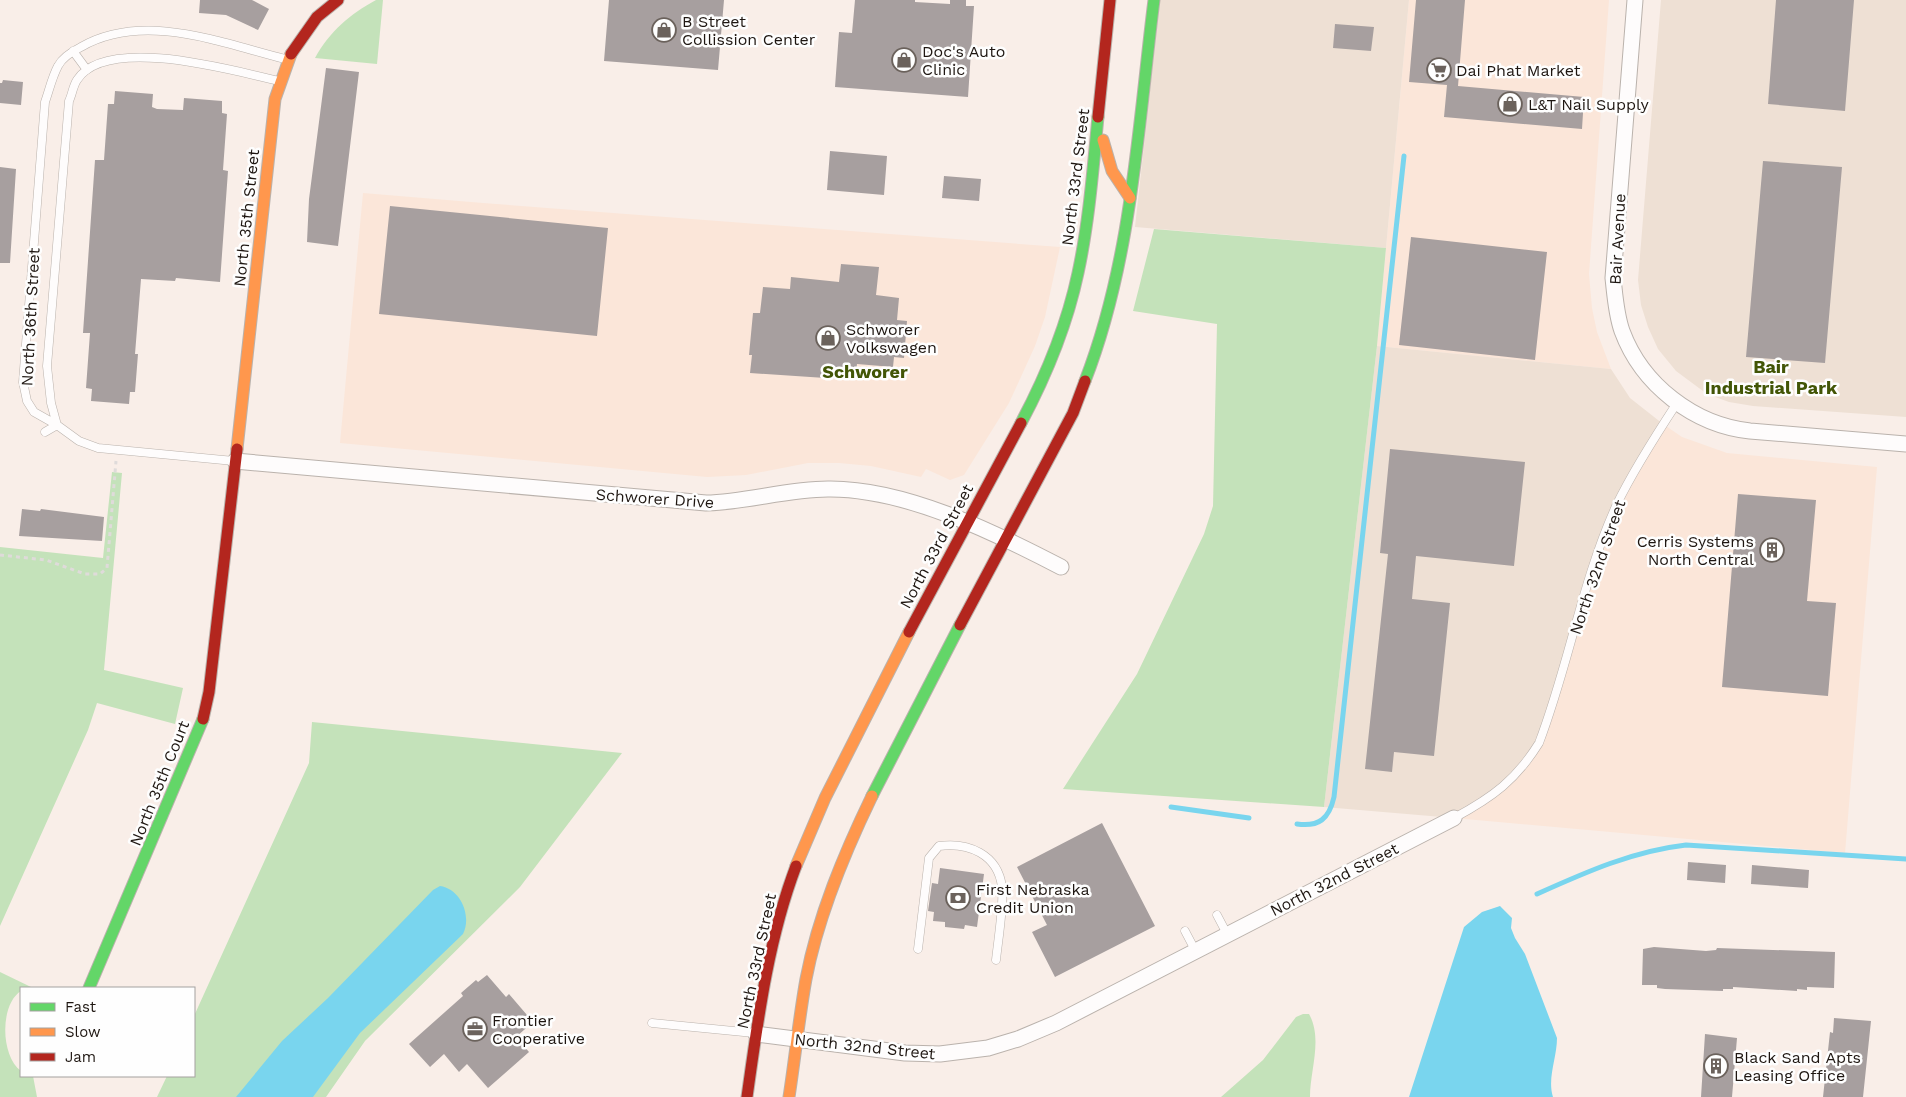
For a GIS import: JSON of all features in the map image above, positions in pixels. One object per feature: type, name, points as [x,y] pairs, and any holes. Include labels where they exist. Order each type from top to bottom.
[{"type":"main road","name":"North 35th Street","points":[[235,461],[259,258],[272,117],[279,81],[287,60],[309,26],[338,0]]},
{"type":"main road","name":"North 33rd Street","points":[[747,1097],[756,1034],[776,931],[801,854],[846,755],[1047,371],[1070,308],[1085,240],[1110,0]]},
{"type":"main road","points":[[789,1097],[796,1039],[815,942],[826,904],[848,848],[907,725],[1073,413],[1090,372],[1114,292],[1130,198],[1154,0]]},
{"type":"main road","points":[[1099,109],[1105,158],[1112,174],[1130,198]]},
{"type":"main road","name":"North 35th Court","points":[[89,987],[200,729],[209,692],[235,461]]},
{"type":"street","name":"Bair Avenue","points":[[1635,0],[1613,278],[1616,306],[1622,331],[1634,356],[1645,372],[1677,402],[1699,417],[1741,430],[1906,444]]},
{"type":"street","name":"Schworer Drive","points":[[235,461],[706,503],[744,500],[805,490],[853,490],[894,497],[966,523],[1061,567]]},
{"type":"street","name":"North 32nd Street","points":[[756,1034],[920,1054],[960,1052],[988,1048],[1018,1039],[1056,1023],[1454,818]]},
{"type":"lane","name":"North 36th Street","points":[[57,425],[34,412],[27,401],[23,382],[45,102],[58,65],[73,51],[95,39],[119,32],[140,31],[204,38],[287,60]]},
{"type":"lane","points":[[73,51],[87,70],[123,57],[146,57],[194,63],[279,81]]},
{"type":"lane","name":"North 36th Street","points":[[57,425],[51,403],[47,366],[68,111],[77,80],[87,70]]},
{"type":"lane","name":"North 32nd Street","points":[[1454,818],[1494,795],[1508,783],[1526,763],[1539,743],[1593,571],[1617,505],[1650,444],[1677,402]]},
{"type":"lane","points":[[45,432],[57,425],[79,441],[98,448],[235,461]]},
{"type":"lane","points":[[918,949],[929,858],[939,846],[967,846],[985,855],[996,869],[1002,886],[996,960]]},
{"type":"lane","points":[[1217,916],[1228,934]]},
{"type":"lane","points":[[1185,931],[1196,950]]},
{"type":"lane","points":[[652,1023],[756,1034]]},
{"type":"path","points":[[0,555],[46,560],[86,574],[100,574],[107,568],[117,450]]},
{"type":"shaded area","points":[[1160,0],[1409,0],[1386,248],[1135,227]]},
{"type":"shaded area","points":[[1409,0],[1609,0],[1589,274],[1592,308],[1597,332],[1611,369],[1377,346]]},
{"type":"shaded area","name":"Bair Industrial Park","points":[[1661,0],[1906,0],[1906,417],[1753,406],[1729,402],[1707,394],[1676,371],[1658,349],[1641,305],[1638,280]]},
{"type":"shaded area","points":[[363,193],[1060,247],[1045,317],[1035,346],[1009,403],[964,475],[950,480],[926,469],[921,477],[871,466],[808,463],[746,475],[707,477],[340,443]]},
{"type":"shaded area","points":[[1377,346],[1611,369],[1630,398],[1663,424],[1617,505],[1539,743],[1513,779],[1454,818],[1324,807]]},
{"type":"shaded area","points":[[1663,424],[1682,437],[1727,453],[1877,467],[1845,853],[1454,818],[1582,605],[1617,505]]},
{"type":"green space","points":[[376,0],[383,0],[377,64],[315,58],[341,24]]},
{"type":"green space","points":[[1154,229],[1386,248],[1377,346],[1324,807],[1063,789],[1137,674],[1204,534],[1213,506],[1217,324],[1133,311]]},
{"type":"green space","points":[[112,472],[122,473],[104,670],[183,688],[175,724],[97,703],[88,730],[0,926],[0,547],[103,558]]},
{"type":"green space","points":[[312,722],[622,753],[520,887],[365,1041],[326,1097],[157,1097],[167,1077],[195,1077],[195,1014],[309,763]]},
{"type":"green space","points":[[0,972],[31,987],[20,987],[20,992],[9,1007],[5,1030],[9,1054],[14,1064],[20,1070],[20,1077],[33,1077],[37,1097],[0,1097]]},
{"type":"green space","points":[[1309,1014],[1315,1034],[1315,1055],[1310,1097],[1221,1097],[1263,1060],[1296,1017]]},
{"type":"water","points":[[440,886],[454,892],[463,904],[466,919],[463,934],[360,1033],[313,1097],[236,1097],[282,1041],[328,998],[433,890]]},
{"type":"water","points":[[1500,906],[1512,918],[1511,928],[1525,954],[1557,1038],[1551,1083],[1553,1097],[1409,1097],[1464,927],[1482,912]]},
{"type":"building","points":[[200,0],[252,0],[269,9],[258,30],[226,15],[199,13]]},
{"type":"building","name":"B Street Collission Center","points":[[609,0],[724,0],[718,70],[604,61]]},
{"type":"building","name":"Doc's Auto Clinic","points":[[855,0],[915,0],[915,2],[950,4],[950,0],[966,0],[966,6],[974,6],[968,97],[835,87],[839,32],[852,33]]},
{"type":"building","points":[[1416,0],[1465,0],[1458,86],[1584,97],[1582,129],[1444,117],[1447,85],[1409,82]]},
{"type":"building","points":[[1776,0],[1854,0],[1845,111],[1768,104]]},
{"type":"building","points":[[1335,24],[1374,27],[1371,51],[1333,48]]},
{"type":"building","points":[[326,68],[359,72],[338,246],[307,242],[309,199]]},
{"type":"building","points":[[3,80],[23,82],[21,105],[0,103],[0,83]]},
{"type":"building","points":[[115,91],[153,94],[152,107],[157,109],[183,110],[184,98],[222,101],[222,113],[227,114],[223,170],[228,171],[220,282],[176,278],[175,281],[141,279],[135,354],[138,354],[135,392],[130,392],[129,404],[91,401],[92,389],[86,388],[90,333],[83,333],[95,160],[104,160],[108,104],[114,104]]},
{"type":"building","points":[[830,151],[887,156],[884,195],[827,190]]},
{"type":"building","points":[[1763,161],[1842,167],[1825,363],[1746,357]]},
{"type":"building","points":[[0,167],[16,169],[10,263],[0,263]]},
{"type":"building","points":[[944,176],[981,179],[979,201],[942,198]]},
{"type":"building","points":[[390,206],[608,228],[597,336],[379,314]]},
{"type":"building","points":[[1411,237],[1547,252],[1535,360],[1399,345]]},
{"type":"building","name":"Schworer Volkswagen","points":[[841,264],[879,267],[876,295],[899,298],[897,320],[907,321],[904,358],[894,357],[893,367],[857,364],[855,380],[750,373],[752,355],[749,355],[753,313],[760,313],[763,287],[790,289],[791,277],[839,282]]},
{"type":"building","points":[[1390,449],[1525,462],[1514,566],[1416,556],[1412,599],[1450,603],[1434,756],[1394,752],[1392,772],[1365,769],[1388,554],[1380,553]]},
{"type":"building","name":"Cerris Systems North Central","points":[[1738,494],[1816,500],[1807,601],[1836,603],[1828,696],[1722,687]]},
{"type":"building","points":[[22,509],[40,511],[41,509],[104,517],[102,541],[19,536]]},
{"type":"building","points":[[1102,823],[1155,926],[1055,977],[1032,932],[1047,925],[1017,867]]},
{"type":"building","points":[[1688,862],[1726,865],[1725,883],[1687,880]]},
{"type":"building","points":[[1752,865],[1809,870],[1808,888],[1751,884]]},
{"type":"building","name":"First Nebraska Credit Union","points":[[940,868],[984,874],[977,927],[965,925],[964,929],[945,927],[945,922],[933,921],[934,912],[928,911],[932,883],[938,884]]},
{"type":"building","points":[[1654,947],[1706,951],[1716,950],[1717,948],[1835,952],[1834,988],[1807,987],[1807,990],[1797,989],[1797,991],[1733,987],[1733,989],[1723,989],[1723,991],[1665,989],[1657,988],[1657,985],[1642,985],[1643,949]]},
{"type":"building","name":"Frontier Cooperative","points":[[487,975],[506,997],[509,994],[533,1022],[516,1037],[529,1052],[488,1088],[467,1064],[459,1072],[444,1054],[430,1067],[409,1044],[463,996],[461,993],[476,980],[478,982]]},
{"type":"building","points":[[1834,1018],[1871,1021],[1863,1097],[1823,1097],[1830,1032],[1833,1033]]},
{"type":"building","name":"Black Sand Apts Leasing Office","points":[[1705,1034],[1737,1038],[1732,1097],[1701,1097]]},
{"type":"waterway","points":[[1297,824],[1305,825],[1322,820],[1329,811],[1334,797],[1404,156]]},
{"type":"waterway","points":[[1171,807],[1249,818]]},
{"type":"waterway","points":[[1537,894],[1592,870],[1628,857],[1686,845],[1906,859]]},
{"type":"traffic: fast","points":[[1085,381],[1101,335],[1123,241],[1138,144],[1154,0]]},
{"type":"traffic: fast","points":[[1021,423],[1055,350],[1068,312],[1082,254],[1098,117]]},
{"type":"traffic: fast","points":[[872,796],[960,625]]},
{"type":"traffic: fast","points":[[89,987],[203,719]]},
{"type":"traffic: slow","points":[[237,449],[275,99],[291,54]]},
{"type":"traffic: slow","points":[[1103,140],[1112,171],[1130,198]]},
{"type":"traffic: slow","points":[[796,866],[825,798],[909,632]]},
{"type":"traffic: slow","points":[[789,1097],[801,1008],[817,932],[842,863],[872,796]]},
{"type":"traffic: jam","points":[[291,54],[317,17],[338,0]]},
{"type":"traffic: jam","points":[[1098,117],[1110,0]]},
{"type":"traffic: jam","points":[[960,625],[1073,413],[1085,381]]},
{"type":"traffic: jam","points":[[909,632],[1021,423]]},
{"type":"traffic: jam","points":[[203,719],[209,692],[237,449]]},
{"type":"traffic: jam","points":[[747,1097],[771,951],[786,894],[796,866]]},
{"type":"place","name":"B Street Collission Center","points":[[664,30]]},
{"type":"place","name":"Doc's Auto Clinic","points":[[904,60]]},
{"type":"place","name":"Dai Phat Market","points":[[1439,70]]},
{"type":"place","name":"L&T Nail Supply","points":[[1510,104]]},
{"type":"place","name":"Schworer Volkswagen","points":[[828,338]]},
{"type":"place","name":"Cerris Systems North Central","points":[[1772,550]]},
{"type":"place","name":"First Nebraska Credit Union","points":[[958,898]]},
{"type":"place","name":"Frontier Cooperative","points":[[475,1029]]},
{"type":"place","name":"Black Sand Apts Leasing Office","points":[[1716,1066]]},
{"type":"district","name":"Schworer","points":[[865,372]]},
{"type":"district","name":"Bair Industrial Park","points":[[1771,377]]}]
